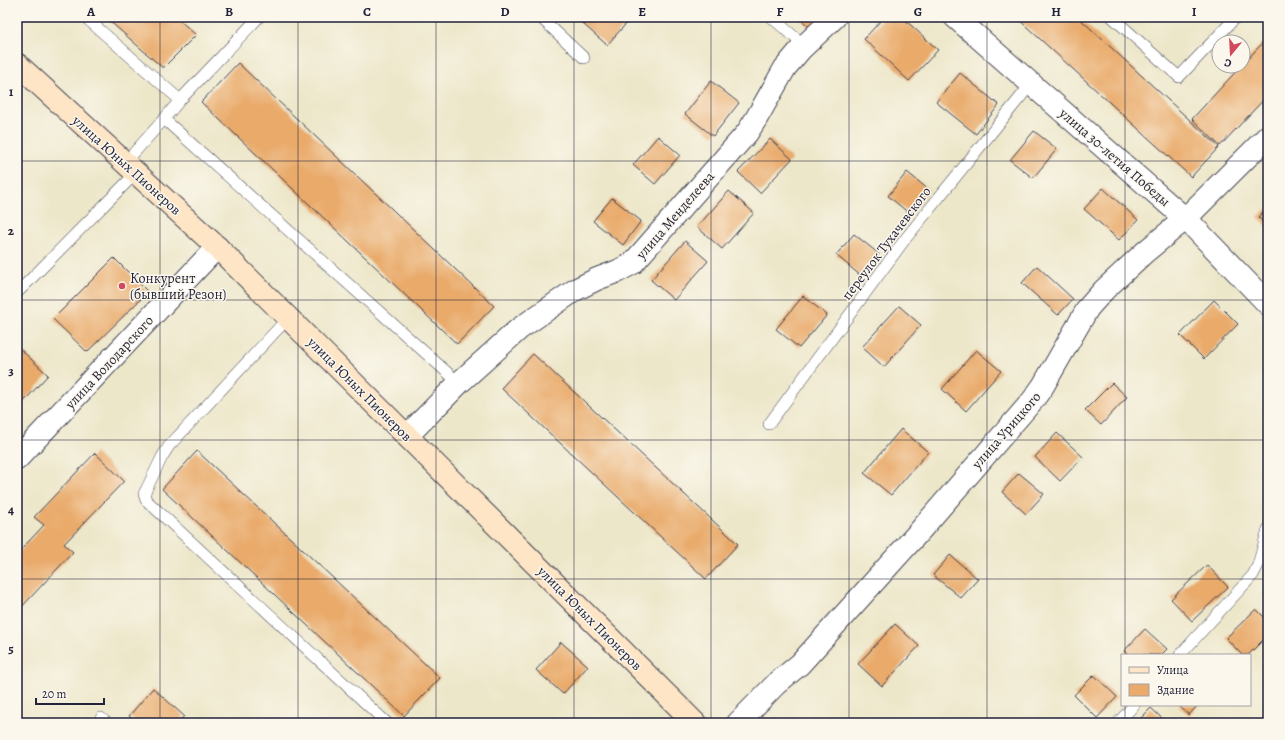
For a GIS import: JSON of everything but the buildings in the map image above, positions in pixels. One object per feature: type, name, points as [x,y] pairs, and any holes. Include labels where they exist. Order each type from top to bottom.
[{"type":"main road","name":"улица Юных Пионеров","points":[[17,64],[217,247],[695,723]]},
{"type":"street","name":"улица Менделеева","points":[[407,436],[459,383],[519,329],[575,290],[633,263],[747,133],[784,68],[835,17]]},
{"type":"street","name":"улица 30-летия Победы","points":[[955,17],[1185,219],[1268,304]]},
{"type":"street","name":"улица Урицкого","points":[[738,723],[776,684],[800,664],[918,533],[1033,400],[1043,386],[1088,308],[1104,290],[1185,219],[1268,136]]},
{"type":"street","name":"улица Володарского","points":[[17,459],[217,247]]},
{"type":"lane","points":[[85,17],[180,100]]},
{"type":"lane","points":[[17,294],[130,168],[164,119],[180,100],[259,17]]},
{"type":"lane","points":[[540,17],[584,58]]},
{"type":"lane","points":[[771,17],[805,46]]},
{"type":"lane","points":[[1112,17],[1179,77],[1236,17]]},
{"type":"lane","name":"переулок Тухачевского","points":[[770,424],[906,238],[1031,84]]},
{"type":"lane","points":[[164,119],[459,383]]},
{"type":"lane","points":[[288,318],[169,446],[144,494],[146,500],[387,723]]},
{"type":"lane","points":[[1181,654],[1253,576],[1258,565],[1268,529]]},
{"type":"lane","points":[[1118,723],[1133,706]]},
{"type":"place","name":"Конкурент (бывший Резон)","points":[[122,286]]}]
